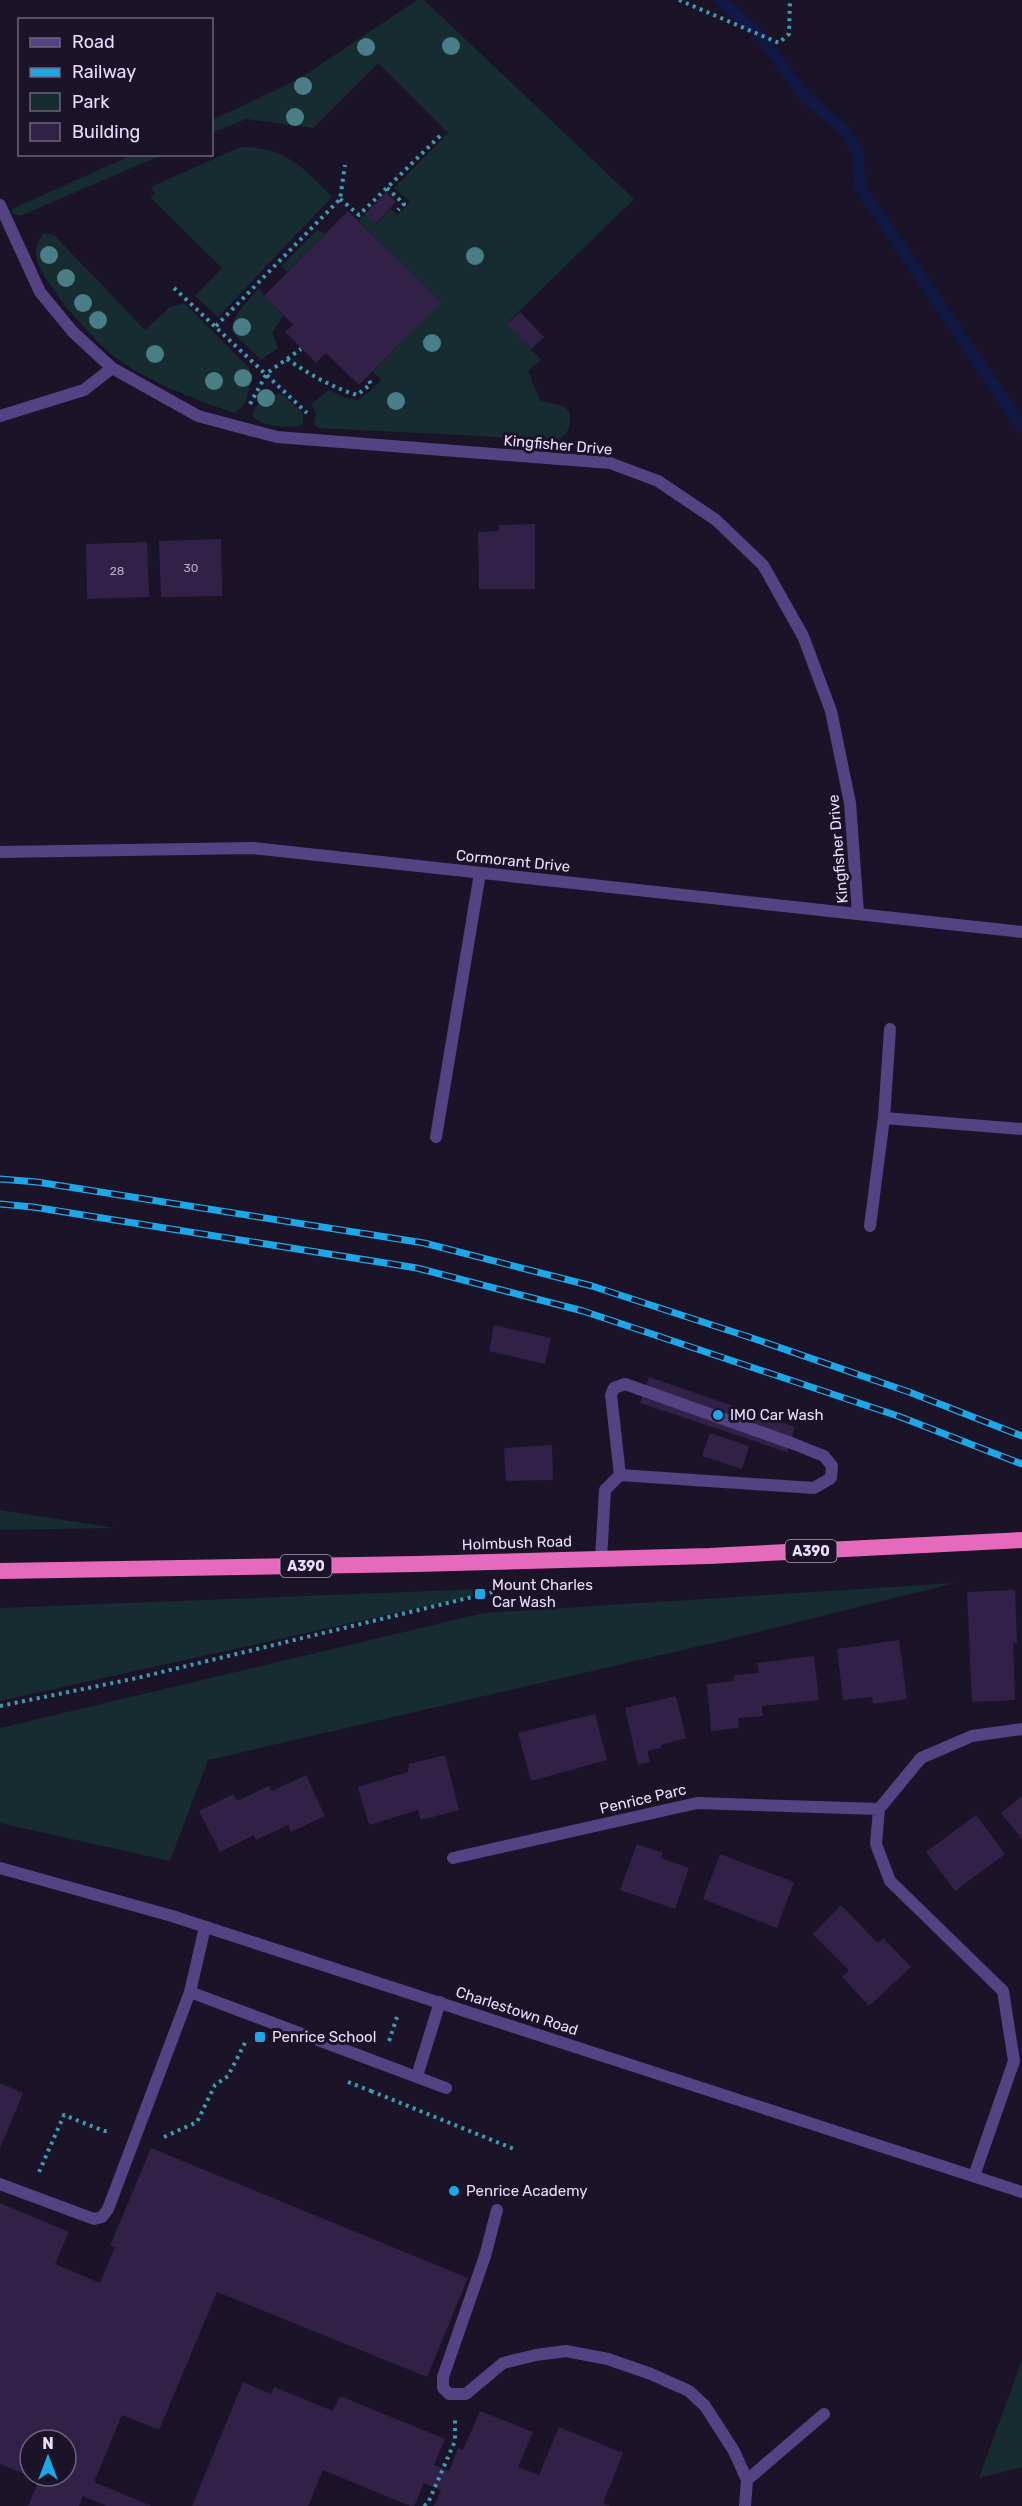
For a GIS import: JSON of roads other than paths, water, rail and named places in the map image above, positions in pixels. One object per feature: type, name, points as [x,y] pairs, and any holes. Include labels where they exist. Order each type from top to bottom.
[{"type":"highway","name":"Holmbush Road","points":[[4,1573],[709,1556],[1022,1540]]},
{"type":"street","name":"Kingfisher Drive","points":[[0,205],[40,292],[73,332],[112,368],[198,416],[277,436],[303,439],[610,463],[658,481],[716,520],[763,565],[803,636],[831,711],[850,803],[858,913]]},
{"type":"street","points":[[0,416],[84,390],[112,368]]},
{"type":"street","name":"Cormorant Drive","points":[[0,852],[253,848],[1022,932]]},
{"type":"street","points":[[436,1137],[480,873]]},
{"type":"street","points":[[870,1226],[884,1118],[890,1029]]},
{"type":"street","points":[[884,1118],[1022,1129]]},
{"type":"street","points":[[601,1559],[605,1490],[620,1474],[611,1395],[614,1388],[625,1384],[794,1444],[824,1456],[832,1466],[831,1478],[814,1488],[620,1474]]},
{"type":"street","points":[[974,2176],[1014,2061],[1003,1991],[890,1881],[876,1844],[879,1809],[921,1758],[972,1736],[1022,1729]]},
{"type":"street","name":"Penrice Parc","points":[[453,1858],[696,1803],[879,1809]]},
{"type":"street","name":"Charlestown Road","points":[[0,1868],[205,1927],[1022,2192]]},
{"type":"street","points":[[0,2184],[94,2219],[102,2217],[108,2209],[190,1992],[205,1927]]},
{"type":"street","points":[[190,1992],[446,2088]]},
{"type":"street","points":[[417,2076],[440,2002]]},
{"type":"street","points":[[497,2210],[485,2256],[443,2378],[443,2388],[449,2394],[466,2394],[503,2363],[536,2355],[567,2351],[609,2359],[689,2391],[705,2406],[735,2451],[747,2480],[746,2506]]},
{"type":"street","points":[[747,2480],[824,2414]]},
{"type":"waterway","points":[[720,0],[761,36],[803,95],[844,130],[857,151],[860,187],[1022,427]]},
{"type":"railway","points":[[0,1179],[37,1182],[424,1243],[592,1286],[909,1392],[1022,1436]]},
{"type":"railway","points":[[0,1204],[33,1207],[417,1268],[583,1311],[898,1416],[1022,1464]]},
{"type":"place","name":"IMO Car Wash","points":[[718,1415]]},
{"type":"place","name":"Mount Charles Car Wash","points":[[480,1594]]},
{"type":"place","name":"Penrice School","points":[[260,2037]]},
{"type":"place","name":"Penrice Academy","points":[[454,2191]]}]
